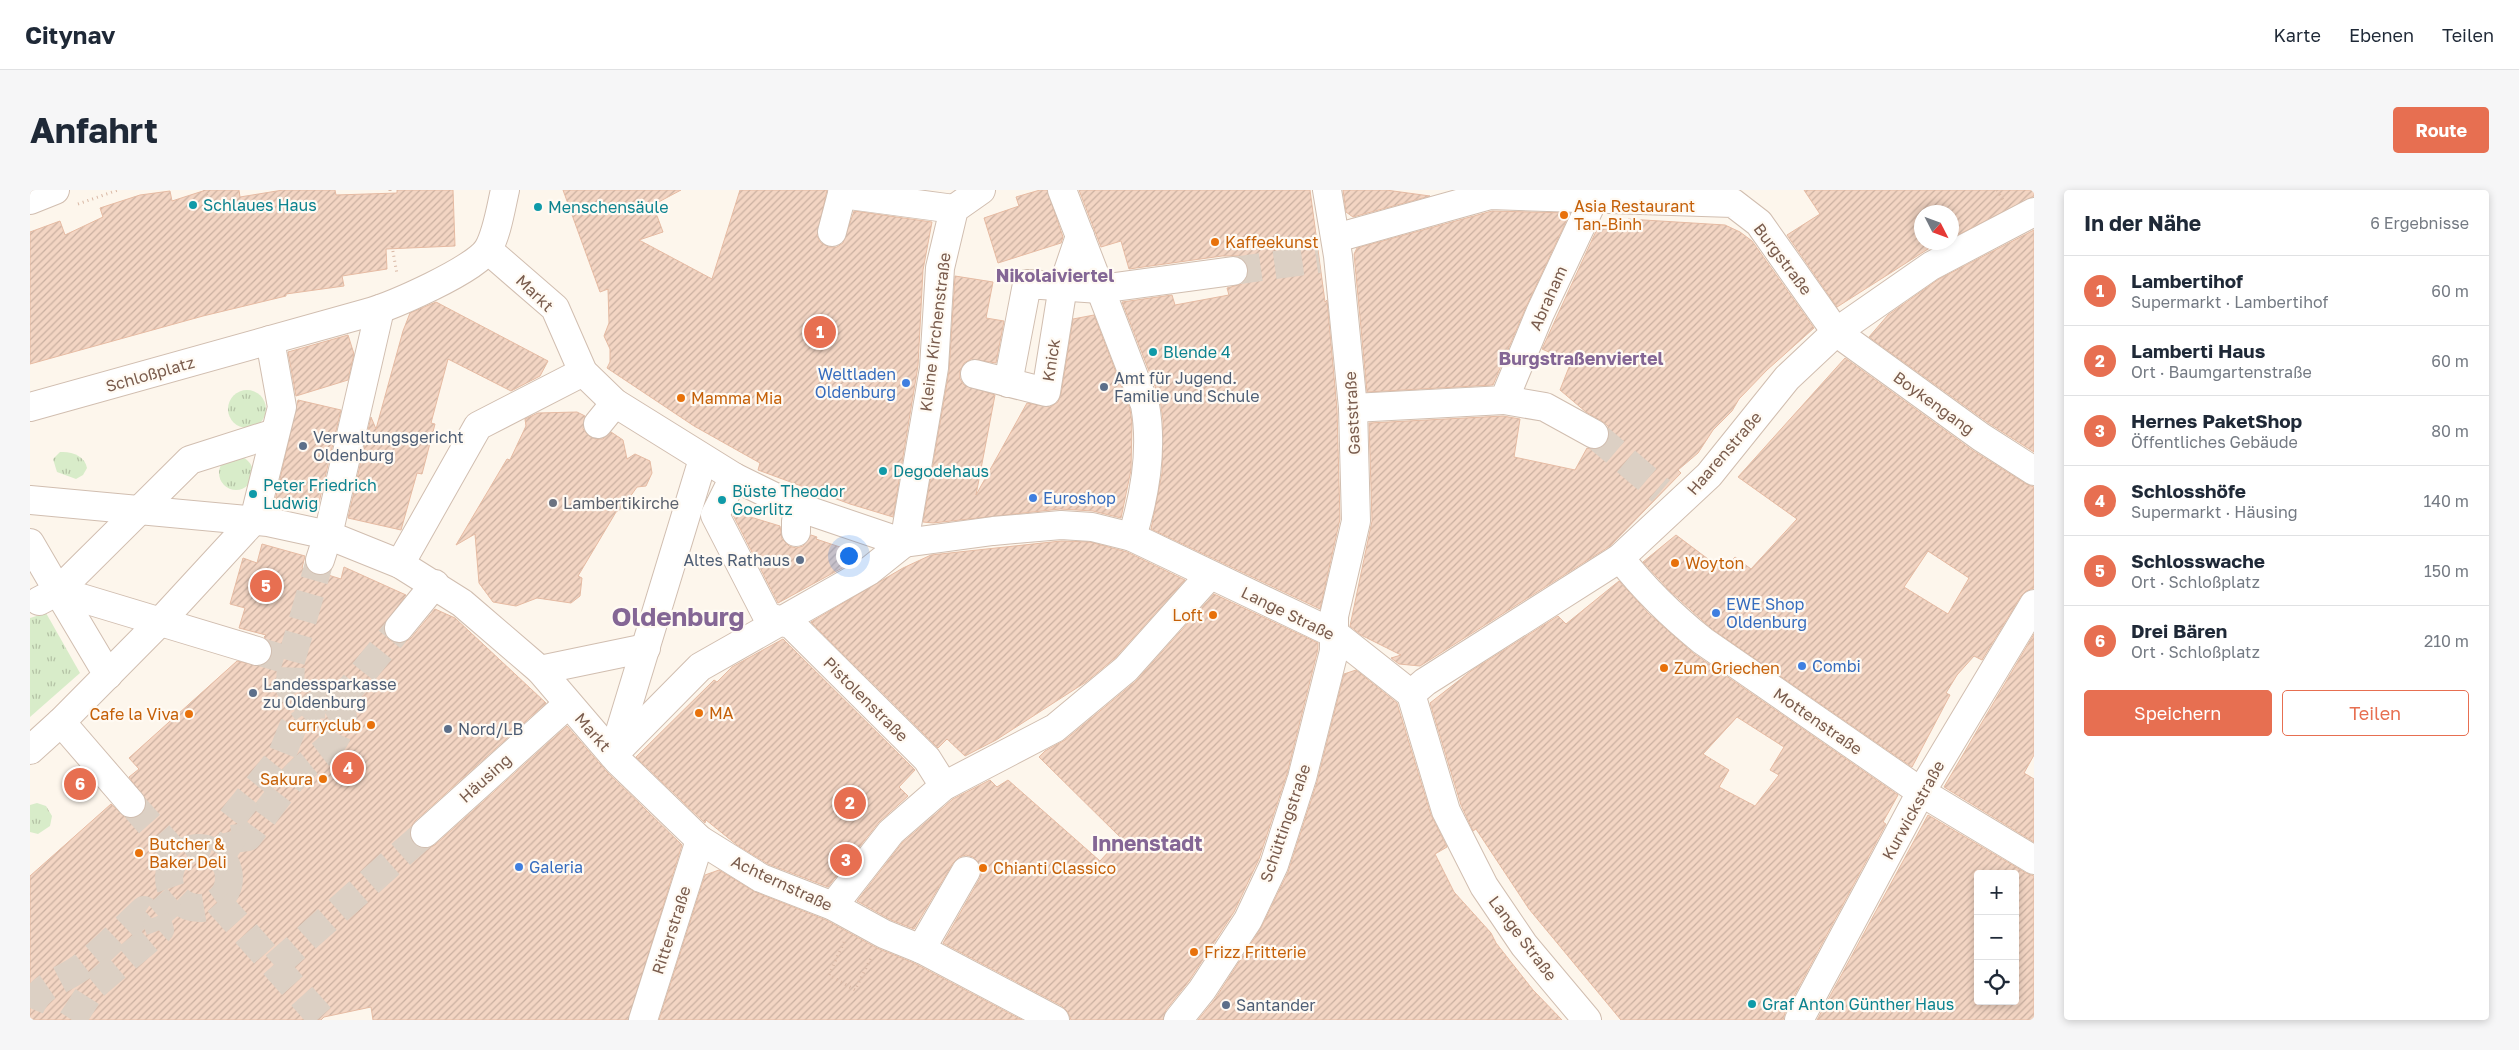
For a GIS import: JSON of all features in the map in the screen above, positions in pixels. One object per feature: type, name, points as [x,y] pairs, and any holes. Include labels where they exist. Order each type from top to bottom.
[{"type":"street","points":[[30,200],[55,190]]},
{"type":"street","points":[[488,250],[505,190]]},
{"type":"street","points":[[832,232],[843,192],[954,210],[981,190]]},
{"type":"street","points":[[1062,190],[1140,387],[1149,425],[1146,474],[1132,537]]},
{"type":"street","name":"Gaststraße","points":[[1327,190],[1331,251],[1353,408],[1356,521],[1334,616],[1335,634]]},
{"type":"street","name":"Burgstraße","points":[[1331,251],[1490,195],[1733,203],[1759,223],[1836,332]]},
{"type":"street","name":"Abraham","points":[[1504,400],[1540,313],[1594,198]]},
{"type":"street","name":"Kleine Kirchenstraße","points":[[904,543],[940,268],[954,210]]},
{"type":"street","name":"Haarenstraße","points":[[1411,694],[1425,682],[1620,558],[1670,498],[1709,475],[1787,378],[1836,332],[1931,266],[2034,212]]},
{"type":"street","name":"Knick","points":[[976,374],[1046,392],[1058,287],[1080,236]]},
{"type":"street","name":"Schloßplatz","points":[[30,408],[380,309],[456,274],[488,250]]},
{"type":"street","name":"Markt","points":[[488,250],[554,308],[582,372],[615,403],[734,477],[796,507],[904,543]]},
{"type":"street","points":[[1008,382],[1027,284],[1100,289],[1233,270]]},
{"type":"street","points":[[324,548],[380,309]]},
{"type":"street","name":"Boykengang","points":[[1836,332],[1981,437],[2034,471]]},
{"type":"street","points":[[30,750],[61,722],[261,521],[275,433],[282,407],[270,340]]},
{"type":"street","points":[[400,564],[478,426],[582,372]]},
{"type":"street","points":[[1353,408],[1504,400],[1545,407],[1594,434]]},
{"type":"street","points":[[598,424],[615,403]]},
{"type":"street","points":[[48,596],[140,510],[190,460],[275,433]]},
{"type":"street","points":[[613,755],[703,459]]},
{"type":"street","points":[[734,477],[714,515],[767,616],[780,621]]},
{"type":"street","points":[[30,500],[261,521]]},
{"type":"street","name":"Markt","points":[[261,521],[324,548],[400,564],[435,584],[462,603],[540,670],[613,755],[700,667],[869,571],[904,543]]},
{"type":"street","name":"Lange Straße","points":[[904,543],[993,531],[1061,525],[1092,527],[1132,537],[1335,634],[1411,694],[1446,810],[1484,886],[1524,945],[1586,1020]]},
{"type":"street","points":[[30,543],[48,596],[108,675]]},
{"type":"street","name":"Mottenstraße","points":[[1620,558],[1642,586],[1672,616],[1703,641],[1921,792],[2034,860]]},
{"type":"street","points":[[843,912],[891,832],[944,786],[1055,728],[1126,668],[1210,575]]},
{"type":"street","points":[[399,628],[435,584]]},
{"type":"street","points":[[48,596],[159,623],[256,651]]},
{"type":"street","name":"Kurwickstraße","points":[[1798,1020],[1921,792],[2034,604]]},
{"type":"street","name":"Pistolenstraße","points":[[780,621],[792,624],[927,759],[944,786]]},
{"type":"street","name":"Schüttingstraße","points":[[1178,1020],[1202,990],[1248,920],[1274,865],[1302,778],[1334,651],[1335,634]]},
{"type":"street","points":[[540,670],[646,648]]},
{"type":"street","name":"Häusing","points":[[425,833],[568,704]]},
{"type":"street","points":[[61,722],[131,803]]},
{"type":"street","name":"Achternstraße","points":[[613,755],[700,840],[762,878],[843,912],[884,934],[921,949],[1055,1020]]},
{"type":"street","name":"Ritterstraße","points":[[643,1020],[700,840]]},
{"type":"street","points":[[921,949],[966,871]]},
{"type":"path","points":[[204,190],[211,202]]},
{"type":"path","points":[[843,912],[829,975],[855,990],[884,934]]},
{"type":"green space","points":[[247,390],[260,396],[266,409],[260,422],[247,428],[234,422],[228,409],[234,396]]},
{"type":"green space","points":[[60,452],[73,453],[84,460],[87,468],[83,475],[76,479],[57,472],[53,459]]},
{"type":"green space","points":[[236,456],[248,461],[253,473],[248,485],[236,490],[224,485],[219,473],[224,461]]},
{"type":"green space","points":[[46,613],[80,673],[30,717],[30,618]]},
{"type":"green space","points":[[37,803],[46,806],[52,816],[50,826],[38,834],[30,832],[30,805]]},
{"type":"building","points":[[206,190],[239,190],[240,197],[283,190],[335,190],[336,195],[397,193],[397,190],[453,190],[455,246],[386,249],[387,269],[342,276],[344,286],[286,294],[286,296],[203,316],[30,364],[30,232],[60,221],[65,235],[103,217],[100,208],[140,195],[170,191],[172,201]]},
{"type":"building","points":[[563,190],[681,190],[653,205],[663,232],[639,240],[712,279],[740,190],[827,190],[817,236],[821,243],[829,247],[837,247],[843,243],[854,211],[932,222],[923,270],[918,366],[893,517],[850,504],[758,470],[760,463],[694,426],[607,368],[610,362],[610,349],[604,336],[609,323],[608,289],[600,292]]},
{"type":"building","points":[[1040,190],[1047,190],[1063,237],[1061,243],[998,263],[984,218],[1019,206],[1016,197]]},
{"type":"building","points":[[1079,190],[1310,190],[1325,302],[1327,300],[1337,409],[1340,519],[1320,609],[1151,529],[1162,473],[1163,420],[1160,399],[1122,302],[1172,295],[1175,305],[1229,295],[1227,288],[1242,284],[1247,277],[1248,269],[1246,262],[1238,256],[1222,256],[1129,269],[1121,241],[1101,247]]},
{"type":"building","points":[[1343,190],[1386,190],[1430,196],[1353,217],[1346,212]]},
{"type":"building","points":[[1804,190],[2034,190],[2034,196],[1959,234],[1959,205],[1914,205],[1914,250],[1926,250],[1837,307],[1787,235],[1820,214]]},
{"type":"building","points":[[1492,211],[1570,213],[1526,307],[1493,385],[1367,392],[1354,254],[1357,248]]},
{"type":"building","points":[[1628,219],[1725,225],[1740,232],[1752,241],[1814,328],[1767,370],[1739,399],[1732,411],[1713,430],[1698,453],[1678,470],[1681,473],[1610,546],[1420,666],[1399,664],[1391,658],[1401,655],[1361,635],[1350,626],[1372,521],[1369,423],[1503,416],[1520,419],[1514,457],[1575,470],[1587,448],[1595,450],[1602,447],[1608,441],[1610,433],[1608,426],[1586,412],[1560,390],[1571,362],[1542,349],[1597,229],[1628,229]]},
{"type":"building","points":[[2034,230],[2034,452],[1990,424],[1869,337],[1888,315],[1939,279]]},
{"type":"building","points":[[955,276],[993,282],[986,318],[1004,321],[996,363],[971,359],[964,363],[960,371],[960,379],[964,385],[995,395],[976,495],[1027,403],[1050,407],[1058,402],[1061,394],[1073,319],[1094,315],[1130,409],[1132,423],[1131,470],[1121,518],[1093,511],[1060,509],[933,523],[923,522],[949,371]]},
{"type":"building","points":[[436,302],[548,361],[540,376],[511,391],[448,359],[431,423],[435,424],[422,474],[417,473],[401,530],[348,518],[371,417],[376,429],[403,331],[410,313]]},
{"type":"building","points":[[348,335],[354,354],[348,380],[296,396],[288,352]]},
{"type":"building","points":[[1845,358],[1972,450],[2026,484],[2034,487],[2034,588],[2026,591],[2021,596],[1982,660],[1974,656],[1957,675],[1946,693],[1950,695],[1912,767],[1712,629],[1670,591],[1643,562],[1676,535],[1724,571],[1735,557],[1751,569],[1797,519],[1738,477]],"holes":[[[1928,551],[1969,578],[1948,614],[1904,587]]]},
{"type":"building","points":[[298,400],[341,410],[317,511],[275,501]]},
{"type":"building","name":"Lambertikirche","points":[[577,412],[585,416],[583,429],[589,436],[595,439],[603,439],[611,432],[623,440],[627,459],[635,454],[650,461],[652,473],[646,486],[637,487],[622,508],[616,512],[578,576],[582,578],[580,596],[571,603],[537,598],[516,606],[493,602],[479,583],[475,534],[456,545],[507,459],[510,460],[526,426],[525,419],[538,413]]},
{"type":"building","name":"Altes Rathaus","points":[[734,512],[780,526],[782,539],[789,546],[796,548],[803,546],[811,535],[817,537],[816,539],[858,553],[855,561],[778,603],[733,515]]},
{"type":"building","points":[[1061,541],[1090,542],[1127,552],[1185,580],[1115,658],[1086,682],[996,740],[965,756],[947,739],[938,748],[811,622],[903,568],[931,555]]},
{"type":"building","points":[[262,544],[305,556],[302,568],[315,575],[325,574],[341,579],[344,567],[406,595],[384,625],[385,634],[389,640],[396,643],[404,643],[411,638],[435,609],[455,618],[546,703],[415,821],[410,828],[410,836],[414,844],[421,848],[435,845],[567,726],[607,772],[682,845],[628,1020],[373,1020],[371,1007],[324,1017],[321,1020],[30,1020],[30,876],[111,804],[126,818],[134,818],[142,814],[146,808],[146,800],[129,777],[139,769],[129,758],[237,661],[260,666],[268,662],[272,656],[272,648],[264,637],[266,635],[239,628],[245,608],[230,604],[243,558],[257,563]]},
{"type":"building","points":[[1619,581],[1648,613],[1693,653],[1898,795],[1883,822],[1886,824],[1783,1020],[1621,1020],[1529,909],[1476,829],[1473,831],[1461,805],[1430,703],[1471,671],[1558,616],[1566,624]],"holes":[[[1737,717],[1784,747],[1770,770],[1779,775],[1755,806],[1719,787],[1729,770],[1703,754]]]},
{"type":"building","points":[[1214,594],[1318,643],[1318,649],[1287,774],[1259,859],[1234,912],[1189,981],[1166,1010],[1163,1020],[1071,1020],[1068,1012],[1062,1006],[943,943],[980,878],[982,871],[980,864],[973,857],[966,855],[959,857],[953,863],[914,929],[891,920],[857,901],[902,843],[953,799],[990,780],[997,787],[1008,780],[1100,861],[1121,838],[1039,757],[1045,751],[1065,740],[1136,681]]},
{"type":"building","points":[[2034,634],[2034,755],[2024,773],[2034,779],[2034,842],[1944,787]]},
{"type":"building","points":[[783,639],[915,770],[899,787],[908,796],[879,822],[828,887],[768,864],[737,845],[706,820],[705,823],[636,757],[714,680],[717,682],[732,667]]},
{"type":"building","points":[[1356,670],[1397,703],[1431,815],[1447,847],[1435,854],[1454,892],[1491,933],[1496,943],[1533,990],[1562,1020],[1198,1020],[1215,999],[1261,928],[1288,872],[1317,782],[1344,674]]},
{"type":"building","points":[[1928,815],[2034,876],[2034,1020],[1817,1020]]},
{"type":"building","points":[[719,870],[755,892],[826,920],[877,948],[914,963],[1022,1020],[659,1020],[705,875]]},
{"type":"tunnel","points":[[1233,271],[1319,259]]},
{"type":"tunnel","points":[[1594,434],[1661,491]]},
{"type":"tunnel","points":[[291,661],[320,560]]},
{"type":"tunnel","points":[[337,705],[399,628]]},
{"type":"tunnel","points":[[257,651],[291,661],[290,689],[307,712]]},
{"type":"tunnel","points":[[221,856],[232,839],[228,823],[281,757],[292,729],[302,715],[317,704],[337,705]]},
{"type":"tunnel","points":[[232,839],[248,837],[291,780],[306,765],[326,750],[336,738],[343,717],[337,705]]},
{"type":"tunnel","points":[[131,803],[178,856]]},
{"type":"tunnel","points":[[275,966],[425,833]]},
{"type":"tunnel","points":[[199,848],[211,850],[224,861],[229,878],[227,890],[216,903],[199,908],[187,906],[174,895],[169,878],[171,866],[182,853],[199,848]]},
{"type":"tunnel","points":[[30,1008],[34,1000],[45,988],[73,973],[105,947],[144,910],[155,917],[176,899]]},
{"type":"tunnel","points":[[218,902],[323,1020]]},
{"type":"tunnel","points":[[72,1020],[94,986],[160,930],[155,917]]},
{"type":"place","name":"Schlaues Haus","points":[[193,205]]},
{"type":"place","name":"Menschensäule","points":[[538,207]]},
{"type":"place","name":"Asia Restaurant Tan-Binh","points":[[1564,215]]},
{"type":"place","name":"Kaffeekunst","points":[[1215,242]]},
{"type":"place","name":"Lambertihof","points":[[820,332]]},
{"type":"place","name":"Blende 4","points":[[1153,352]]},
{"type":"place","name":"Weltladen Oldenburg","points":[[906,383]]},
{"type":"place","name":"Amt für Jugend. Familie und Schule","points":[[1104,387]]},
{"type":"place","name":"Mamma Mia","points":[[681,398]]},
{"type":"place","name":"Verwaltungsgericht Oldenburg","points":[[303,446]]},
{"type":"place","name":"Degodehaus","points":[[883,471]]},
{"type":"place","name":"Peter Friedrich Ludwig","points":[[253,494]]},
{"type":"place","name":"Euroshop","points":[[1033,498]]},
{"type":"place","name":"Büste Theodor Goerlitz","points":[[722,500]]},
{"type":"place","name":"Lambertikirche","points":[[553,503]]},
{"type":"place","name":"Altes Rathaus","points":[[800,560]]},
{"type":"place","name":"Woyton","points":[[1675,563]]},
{"type":"place","name":"Schlosswache","points":[[266,586]]},
{"type":"place","name":"EWE Shop Oldenburg","points":[[1716,613]]},
{"type":"place","name":"Loft","points":[[1213,615]]},
{"type":"place","name":"Combi","points":[[1802,666]]},
{"type":"place","name":"Zum Griechen","points":[[1664,668]]},
{"type":"place","name":"Landessparkasse zu Oldenburg","points":[[253,693]]},
{"type":"place","name":"MA","points":[[699,713]]},
{"type":"place","name":"Cafe la Viva","points":[[189,714]]},
{"type":"place","name":"curryclub","points":[[371,725]]},
{"type":"place","name":"Nord/LB","points":[[448,729]]},
{"type":"place","name":"Schlosshöfe","points":[[348,768]]},
{"type":"place","name":"Sakura","points":[[323,779]]},
{"type":"place","name":"Drei Bären","points":[[80,784]]},
{"type":"place","name":"Lamberti Haus","points":[[850,803]]},
{"type":"place","name":"Butcher & Baker Deli","points":[[139,853]]},
{"type":"place","name":"Hernes PaketShop","points":[[846,860]]},
{"type":"place","name":"Galeria","points":[[519,867]]},
{"type":"place","name":"Chianti Classico","points":[[983,868]]},
{"type":"place","name":"Frizz Fritterie","points":[[1194,952]]},
{"type":"place","name":"Graf Anton Günther Haus","points":[[1752,1004]]},
{"type":"place","name":"Santander","points":[[1226,1005]]},
{"type":"district","name":"Nikolaiviertel","points":[[1055,276]]},
{"type":"district","name":"Burgstraßenviertel","points":[[1581,359]]},
{"type":"district","name":"Oldenburg","points":[[678,617]]},
{"type":"district","name":"Innenstadt","points":[[1147,844]]}]
